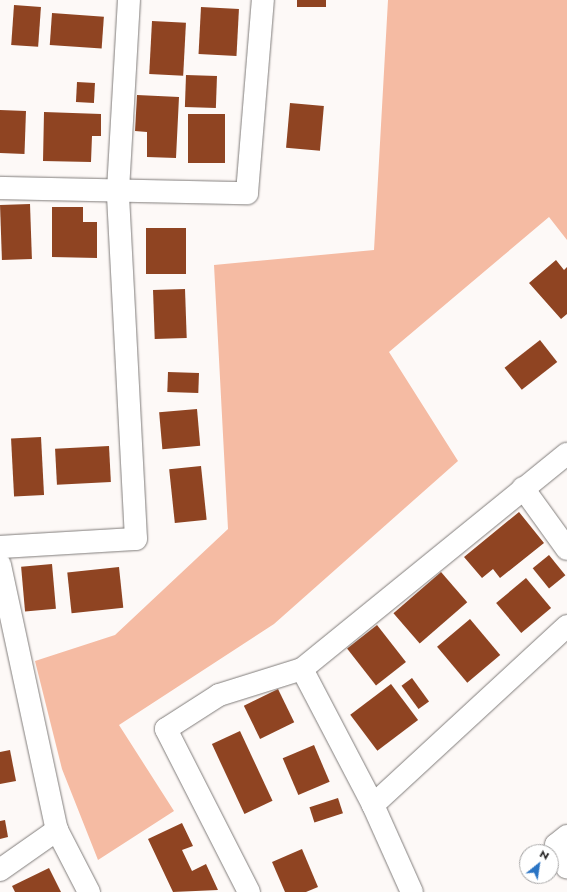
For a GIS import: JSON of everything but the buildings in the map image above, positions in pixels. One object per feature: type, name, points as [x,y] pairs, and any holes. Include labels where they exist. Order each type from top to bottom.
[{"type":"street","points":[[0,547],[136,539],[118,190],[129,0]]},
{"type":"street","points":[[0,188],[248,193],[263,0]]},
{"type":"street","points":[[249,892],[166,729],[219,695],[302,669],[523,488],[567,454]]},
{"type":"street","points":[[523,488],[567,549]]},
{"type":"street","points":[[0,565],[57,830],[89,892]]},
{"type":"street","points":[[373,805],[567,626]]},
{"type":"street","points":[[302,669],[373,805],[412,892]]},
{"type":"street","points":[[0,870],[57,830]]},
{"type":"street","points":[[567,836],[556,845],[567,868]]},
{"type":"shaded area","points":[[388,0],[567,0],[567,240],[549,217],[389,352],[458,461],[274,624],[119,725],[174,811],[98,860],[62,769],[35,661],[115,635],[228,529],[214,265],[374,250]]}]
